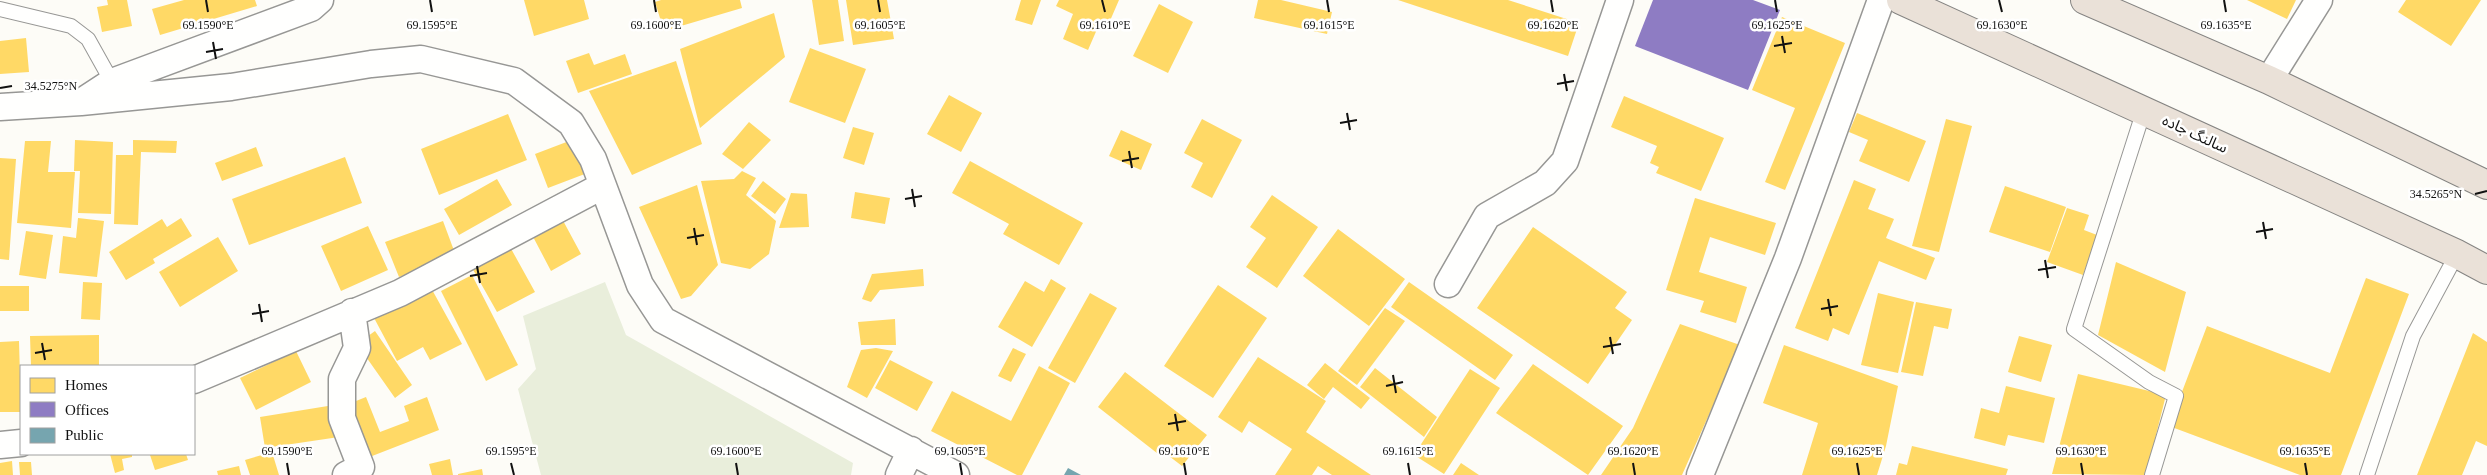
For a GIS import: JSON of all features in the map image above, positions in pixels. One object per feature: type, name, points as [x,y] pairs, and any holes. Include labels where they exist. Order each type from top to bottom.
[{"type":"highway","name":"سالنگ جاده","points":[[1901,0],[2457,254],[2487,270]]},
{"type":"highway","points":[[2085,0],[2269,80],[2487,185]]},
{"type":"street","points":[[81,102],[112,82],[311,8],[320,0]]},
{"type":"street","points":[[1448,284],[1487,216],[1545,184],[1565,161],[1620,0]]},
{"type":"street","points":[[1700,475],[1788,258],[1881,0]]},
{"type":"street","points":[[2269,80],[2319,0]]},
{"type":"street","points":[[0,107],[81,102],[231,87],[372,64],[421,59],[514,81],[571,123],[593,159],[640,285],[663,320],[956,475]]},
{"type":"street","points":[[195,380],[400,293],[602,186]]},
{"type":"street","points":[[346,475],[361,467],[342,418],[342,379],[357,348],[352,312]]},
{"type":"street","points":[[0,445],[20,443]]},
{"type":"street","points":[[899,475],[911,450]]},
{"type":"lane","points":[[0,9],[71,26],[88,40],[112,82]]},
{"type":"lane","points":[[2144,110],[2074,329],[2149,382],[2176,396],[2152,475]]},
{"type":"lane","points":[[2367,475],[2413,336],[2457,254]]},
{"type":"green space","points":[[605,282],[626,335],[853,463],[851,475],[541,475],[518,389],[536,369],[523,316]]},
{"type":"building: Homes","points":[[107,0],[127,0],[132,26],[102,32],[97,7],[108,5]]},
{"type":"building: Homes","points":[[184,0],[255,0],[257,6],[160,35],[152,9]]},
{"type":"building: Homes","points":[[524,0],[584,0],[589,19],[534,36]]},
{"type":"building: Homes","points":[[661,0],[740,0],[742,8],[664,31],[655,2]]},
{"type":"building: Homes","points":[[812,0],[838,0],[844,41],[819,45]]},
{"type":"building: Homes","points":[[846,0],[887,0],[894,39],[853,45]]},
{"type":"building: Homes","points":[[1021,0],[1041,0],[1032,25],[1015,20]]},
{"type":"building: Homes","points":[[1059,0],[1119,0],[1106,30],[1098,27],[1088,50],[1063,39],[1073,14],[1056,6]]},
{"type":"building: Homes","points":[[1258,0],[1281,0],[1332,12],[1327,34],[1254,18]]},
{"type":"building: Homes","points":[[1398,0],[1508,0],[1579,23],[1568,56]]},
{"type":"building: Homes","points":[[2247,0],[2296,0],[2287,19]]},
{"type":"building: Homes","points":[[2406,0],[2481,0],[2451,46],[2398,12]]},
{"type":"building: Homes","points":[[1159,4],[1193,22],[1168,73],[1133,56]]},
{"type":"building: Homes","points":[[774,13],[785,57],[700,128],[680,49]]},
{"type":"building: Homes","points":[[1782,17],[1845,43],[1785,190],[1765,182],[1795,108],[1752,90]]},
{"type":"building: Homes","points":[[26,38],[29,72],[0,74],[0,41]]},
{"type":"building: Homes","points":[[810,48],[866,69],[845,123],[789,102]]},
{"type":"building: Homes","points":[[589,53],[594,65],[625,54],[632,74],[578,93],[566,61]]},
{"type":"building: Homes","points":[[676,61],[702,144],[632,175],[589,91]]},
{"type":"building: Homes","points":[[949,95],[982,113],[961,152],[927,134]]},
{"type":"building: Homes","points":[[1624,96],[1724,138],[1701,191],[1656,173],[1659,167],[1650,163],[1657,146],[1611,127]]},
{"type":"building: Homes","points":[[1857,113],[1926,141],[1909,182],[1859,161],[1868,140],[1849,132]]},
{"type":"building: Homes","points":[[508,114],[527,160],[439,195],[421,149]]},
{"type":"building: Homes","points":[[1202,119],[1242,140],[1212,198],[1191,187],[1203,163],[1184,153]]},
{"type":"building: Homes","points":[[1946,119],[1972,126],[1939,252],[1912,246]]},
{"type":"building: Homes","points":[[749,122],[771,140],[743,169],[722,154]]},
{"type":"building: Homes","points":[[853,127],[874,133],[864,165],[843,158]]},
{"type":"building: Homes","points":[[1121,130],[1152,144],[1141,170],[1109,156]]},
{"type":"building: Homes","points":[[577,138],[590,172],[548,188],[535,154]]},
{"type":"building: Homes","points":[[75,140],[113,142],[111,214],[78,213],[80,171],[74,171]]},
{"type":"building: Homes","points":[[133,140],[177,141],[176,153],[141,152],[138,225],[114,224],[116,155],[133,155]]},
{"type":"building: Homes","points":[[25,141],[51,141],[48,172],[75,172],[71,228],[17,223]]},
{"type":"building: Homes","points":[[256,147],[263,166],[222,181],[215,163]]},
{"type":"building: Homes","points":[[345,157],[362,203],[249,245],[232,199]]},
{"type":"building: Homes","points":[[0,158],[16,159],[9,260],[0,259]]},
{"type":"building: Homes","points":[[970,161],[1083,223],[1059,265],[1003,234],[1009,224],[952,193]]},
{"type":"building: Homes","points":[[742,171],[756,178],[746,195],[776,221],[769,254],[750,269],[721,263],[701,181],[734,179]]},
{"type":"building: Homes","points":[[497,179],[512,205],[459,235],[444,209]]},
{"type":"building: Homes","points":[[1854,180],[1876,189],[1868,209],[1894,219],[1886,238],[1935,258],[1926,280],[1879,261],[1849,335],[1833,328],[1828,341],[1795,328]]},
{"type":"building: Homes","points":[[763,181],[786,199],[775,214],[751,196]]},
{"type":"building: Homes","points":[[697,185],[718,265],[691,296],[681,299],[639,207]]},
{"type":"building: Homes","points":[[2005,186],[2066,207],[2050,252],[1989,232]]},
{"type":"building: Homes","points":[[855,192],[890,198],[885,224],[851,218]]},
{"type":"building: Homes","points":[[791,193],[807,194],[809,227],[779,228]]},
{"type":"building: Homes","points":[[1272,195],[1318,227],[1277,288],[1246,267],[1266,238],[1250,227]]},
{"type":"building: Homes","points":[[1695,198],[1776,223],[1765,255],[1710,237],[1699,272],[1747,287],[1736,323],[1700,312],[1704,301],[1666,290]]},
{"type":"building: Homes","points":[[2067,208],[2089,215],[2084,230],[2097,235],[2083,275],[2047,262]]},
{"type":"building: Homes","points":[[560,215],[581,254],[551,271],[530,231]]},
{"type":"building: Homes","points":[[78,218],[104,221],[97,277],[59,273],[63,236],[76,238]]},
{"type":"building: Homes","points":[[181,218],[192,236],[153,259],[155,263],[126,280],[109,252],[162,219],[167,227]]},
{"type":"building: Homes","points":[[443,221],[456,256],[399,277],[385,242]]},
{"type":"building: Homes","points":[[368,226],[388,270],[341,291],[321,246]]},
{"type":"building: Homes","points":[[1533,227],[1627,292],[1615,308],[1632,320],[1588,384],[1477,308]]},
{"type":"building: Homes","points":[[1338,229],[1405,279],[1369,326],[1303,276]]},
{"type":"building: Homes","points":[[26,231],[53,235],[46,279],[19,275]]},
{"type":"building: Homes","points":[[218,237],[238,271],[180,307],[159,272]]},
{"type":"building: Homes","points":[[509,245],[535,292],[497,312],[471,266]]},
{"type":"building: Homes","points":[[2116,262],[2186,292],[2165,372],[2098,335]]},
{"type":"building: Homes","points":[[923,269],[924,286],[880,290],[871,302],[862,299],[872,274]]},
{"type":"building: Homes","points":[[472,275],[518,365],[486,381],[441,291]]},
{"type":"building: Homes","points":[[2366,278],[2409,294],[2341,475],[2300,475],[2169,426],[2207,326],[2330,373]]},
{"type":"building: Homes","points":[[1051,279],[1066,288],[1032,347],[998,327],[1025,281],[1044,292]]},
{"type":"building: Homes","points":[[83,282],[102,283],[100,320],[81,319]]},
{"type":"building: Homes","points":[[1409,282],[1513,355],[1495,380],[1391,307]]},
{"type":"building: Homes","points":[[1218,285],[1267,318],[1213,398],[1164,366]]},
{"type":"building: Homes","points":[[0,286],[29,286],[29,311],[0,311]]},
{"type":"building: Homes","points":[[430,286],[462,344],[430,360],[423,347],[397,361],[373,316]]},
{"type":"building: Homes","points":[[1090,293],[1117,308],[1075,383],[1048,368]]},
{"type":"building: Homes","points":[[1878,293],[1914,302],[1898,373],[1861,365]]},
{"type":"building: Homes","points":[[1916,302],[1952,309],[1948,329],[1934,326],[1923,376],[1901,372]]},
{"type":"building: Homes","points":[[1385,308],[1405,321],[1357,385],[1338,371]]},
{"type":"building: Homes","points":[[895,319],[896,345],[861,345],[858,322]]},
{"type":"building: Homes","points":[[1680,324],[1740,345],[1682,475],[1601,475],[1633,428]]},
{"type":"building: Homes","points":[[375,331],[412,385],[395,398],[357,344]]},
{"type":"building: Homes","points":[[2473,333],[2487,342],[2487,446],[2476,441],[2462,475],[2417,475]]},
{"type":"building: Homes","points":[[99,335],[99,365],[31,365],[30,336]]},
{"type":"building: Homes","points":[[2019,336],[2052,345],[2041,382],[2008,372]]},
{"type":"building: Homes","points":[[19,341],[20,412],[0,412],[0,342]]},
{"type":"building: Homes","points":[[1784,345],[1898,386],[1886,446],[1877,475],[1802,475],[1818,423],[1763,403]]},
{"type":"building: Homes","points":[[876,348],[893,351],[867,398],[847,387],[861,350]]},
{"type":"building: Homes","points":[[1013,348],[1026,354],[1011,382],[998,376]]},
{"type":"building: Homes","points":[[296,351],[311,382],[256,410],[240,378]]},
{"type":"building: Homes","points":[[1258,357],[1326,401],[1306,432],[1371,475],[1332,475],[1318,466],[1312,475],[1275,475],[1292,449],[1249,421],[1242,433],[1218,417]]},
{"type":"building: Homes","points":[[890,360],[933,382],[917,411],[875,388]]},
{"type":"building: Homes","points":[[1325,363],[1370,398],[1361,409],[1333,387],[1324,399],[1307,385]]},
{"type":"building: Homes","points":[[1533,364],[1623,426],[1588,475],[1496,413]]},
{"type":"building: Homes","points":[[1039,366],[1070,383],[1022,475],[1017,475],[931,431],[952,391],[1011,421]]},
{"type":"building: Homes","points":[[1375,368],[1437,417],[1424,437],[1360,387]]},
{"type":"building: Homes","points":[[1470,369],[1500,388],[1444,474],[1414,455]]},
{"type":"building: Homes","points":[[1125,372],[1207,435],[1182,466],[1165,453],[1162,457],[1098,407]]},
{"type":"building: Homes","points":[[2078,374],[2166,395],[2146,475],[2052,474]]},
{"type":"building: Homes","points":[[2006,386],[2055,398],[2044,443],[2008,435],[2005,446],[1974,438],[1981,408],[1999,413]]},
{"type":"building: Homes","points":[[366,397],[380,432],[409,421],[404,406],[427,397],[439,430],[367,458],[346,405]]},
{"type":"building: Homes","points":[[334,405],[339,437],[265,448],[260,417]]},
{"type":"building: Homes","points":[[1912,446],[2008,469],[2006,475],[1896,475],[1899,463],[1907,465]]},
{"type":"building: Homes","points":[[272,452],[279,475],[250,475],[245,460]]},
{"type":"building: Homes","points":[[110,455],[132,455],[132,457],[122,459],[124,470],[115,473]]},
{"type":"building: Homes","points":[[150,455],[186,455],[188,460],[155,470]]},
{"type":"building: Homes","points":[[450,459],[453,475],[432,475],[429,464]]},
{"type":"building: Homes","points":[[12,461],[13,475],[0,475],[0,463]]},
{"type":"building: Homes","points":[[19,462],[31,462],[32,475],[20,475]]},
{"type":"building: Homes","points":[[1461,463],[1479,475],[1453,475]]},
{"type":"building: Homes","points":[[239,466],[241,475],[218,475],[217,471]]},
{"type":"building: Homes","points":[[482,469],[483,475],[458,475],[458,474]]},
{"type":"building: Offices","points":[[1653,0],[1753,0],[1780,10],[1748,90],[1635,46]]},
{"type":"building: Public","points":[[1068,468],[1081,475],[1064,475]]}]
